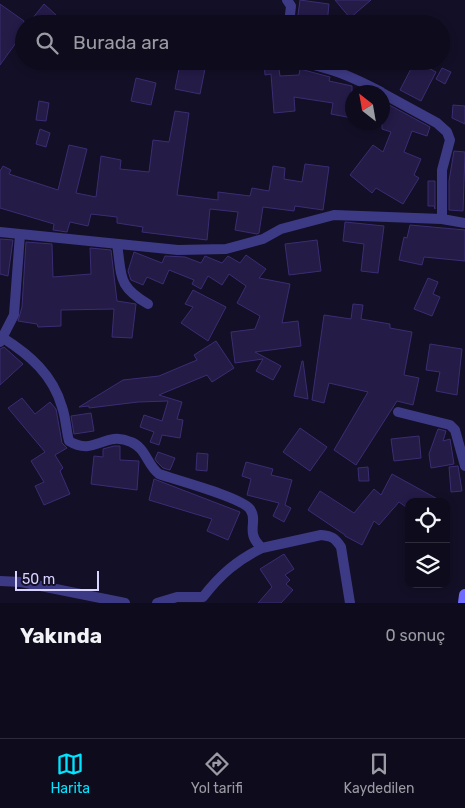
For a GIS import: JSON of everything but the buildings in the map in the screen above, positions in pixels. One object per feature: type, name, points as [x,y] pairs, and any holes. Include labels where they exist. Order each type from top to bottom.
[{"type":"main road","points":[[464,603],[465,595]]},
{"type":"street","points":[[287,0],[291,6],[290,15]]},
{"type":"street","points":[[336,70],[367,85]]},
{"type":"street","points":[[390,97],[437,123],[447,132],[450,140],[442,170],[442,219]]},
{"type":"street","points":[[0,232],[178,250],[226,249],[263,239],[281,229],[334,215],[442,219],[465,223]]},
{"type":"street","points":[[20,234],[14,315],[2,340],[38,364],[58,393],[69,441],[77,446],[90,448],[106,439],[116,438],[132,442],[142,451],[153,469],[159,474],[243,503],[252,513],[252,536],[262,548]]},
{"type":"street","points":[[117,244],[123,282],[126,288],[148,304]]},
{"type":"street","points":[[398,412],[450,425],[455,430],[465,466]]},
{"type":"street","points":[[157,603],[177,598],[202,600],[216,580],[233,564],[262,548],[322,535],[336,539],[341,547],[350,603]]},
{"type":"street","points":[[0,581],[20,582],[125,603]]}]
